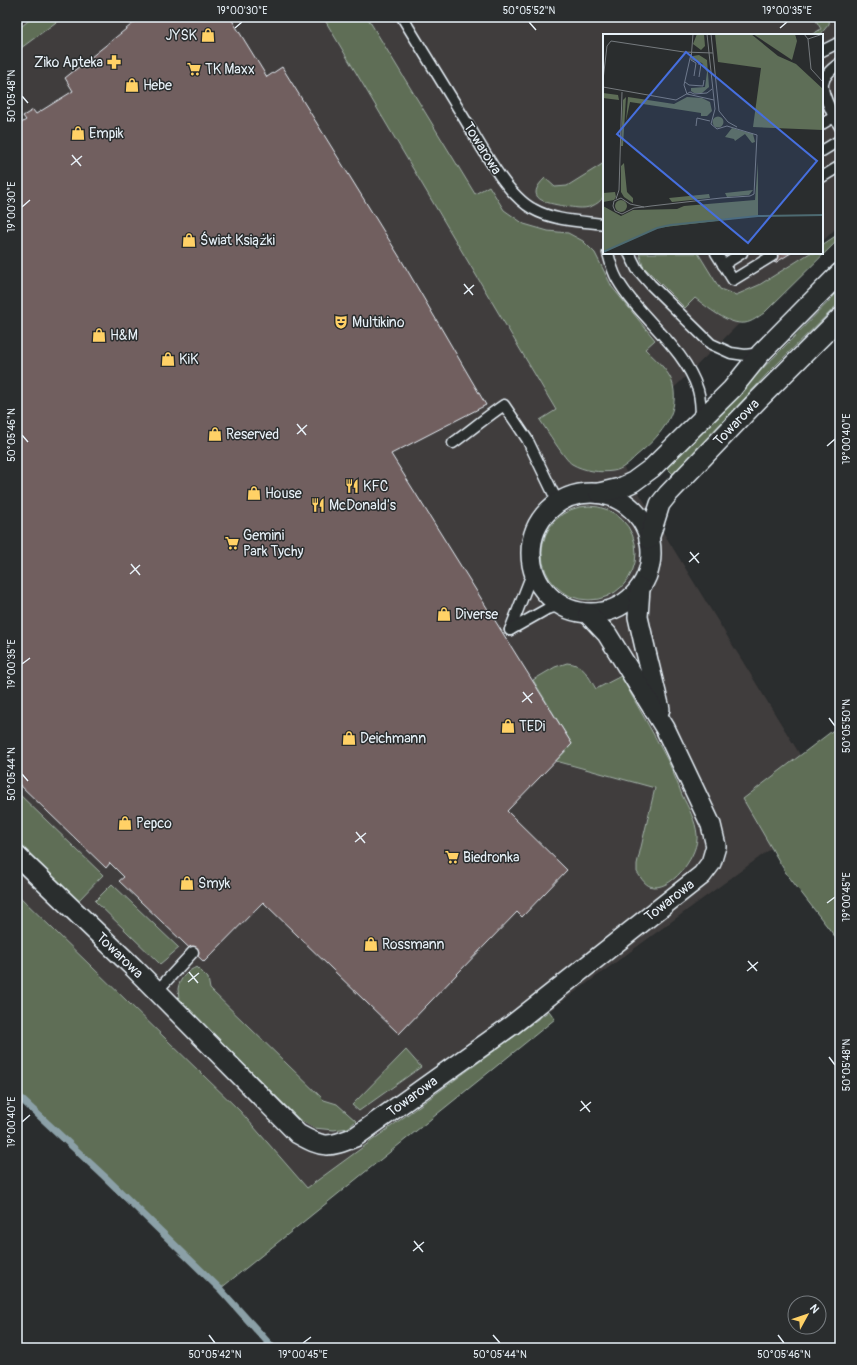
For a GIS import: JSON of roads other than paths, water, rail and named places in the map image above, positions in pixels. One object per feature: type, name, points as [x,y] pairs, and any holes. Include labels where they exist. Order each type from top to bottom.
[{"type":"street","name":"Towarowa","points":[[599,493],[620,488],[633,482],[652,468],[732,388],[761,353],[840,273]]},
{"type":"street","name":"Towarowa","points":[[649,539],[660,504],[668,494],[752,405],[840,318]]},
{"type":"street","points":[[581,493],[599,493],[611,496],[624,503],[644,524],[649,539],[651,555],[649,570],[640,588],[627,602],[602,613],[588,614],[572,611],[560,606],[549,598],[539,584],[533,571],[530,552],[533,535],[539,521],[558,502],[570,496],[581,493]]},
{"type":"street","name":"Towarowa","points":[[640,588],[638,617],[665,728]]},
{"type":"street","name":"Towarowa","points":[[17,856],[157,990],[298,1134],[315,1144],[335,1146],[354,1137],[512,1025],[702,874],[711,863],[716,846],[711,825],[665,728],[607,634],[588,614]]},
{"type":"lane","name":"Towarowa","points":[[402,17],[491,161],[519,200],[532,209],[545,215],[603,224]]},
{"type":"lane","points":[[823,50],[840,42]]},
{"type":"lane","points":[[823,83],[826,74],[840,63]]},
{"type":"lane","points":[[823,92],[840,127]]},
{"type":"lane","points":[[823,123],[834,117]]},
{"type":"lane","points":[[823,150],[840,140]]},
{"type":"lane","points":[[823,177],[840,166]]},
{"type":"lane","name":"Towarowa","points":[[608,254],[616,278],[682,359],[693,378],[698,390],[701,405],[701,420]]},
{"type":"lane","points":[[630,254],[637,269],[651,285],[711,344],[731,353],[745,355],[761,353]]},
{"type":"lane","points":[[717,254],[733,280],[772,256]]},
{"type":"lane","points":[[723,265],[740,254]]},
{"type":"lane","points":[[453,444],[504,405],[527,439],[558,502]]},
{"type":"lane","points":[[533,571],[510,630],[547,609],[560,606]]},
{"type":"lane","points":[[157,990],[193,952]]},
{"type":"waterway","points":[[17,1095],[104,1176],[220,1289],[273,1348]]},
{"type":"place","name":"JYSK","points":[[208,35]]},
{"type":"place","name":"Ziko Apteka","points":[[114,62]]},
{"type":"place","name":"TK Maxx","points":[[194,69]]},
{"type":"place","name":"Hebe","points":[[132,85]]},
{"type":"place","name":"Empik","points":[[78,133]]},
{"type":"place","name":"Świat Książki","points":[[189,240]]},
{"type":"place","name":"Multikino","points":[[341,322]]},
{"type":"place","name":"H&M","points":[[99,335]]},
{"type":"place","name":"KiK","points":[[168,359]]},
{"type":"place","name":"Reserved","points":[[215,434]]},
{"type":"place","name":"KFC","points":[[352,486]]},
{"type":"place","name":"House","points":[[254,493]]},
{"type":"place","name":"McDonald's","points":[[318,505]]},
{"type":"place","name":"Gemini Park Tychy","points":[[232,543]]},
{"type":"place","name":"Diverse","points":[[444,614]]},
{"type":"place","name":"TEDi","points":[[508,726]]},
{"type":"place","name":"Deichmann","points":[[349,738]]},
{"type":"place","name":"Pepco","points":[[125,823]]},
{"type":"place","name":"Biedronka","points":[[452,857]]},
{"type":"place","name":"Smyk","points":[[187,883]]},
{"type":"place","name":"Rossmann","points":[[371,944]]}]
